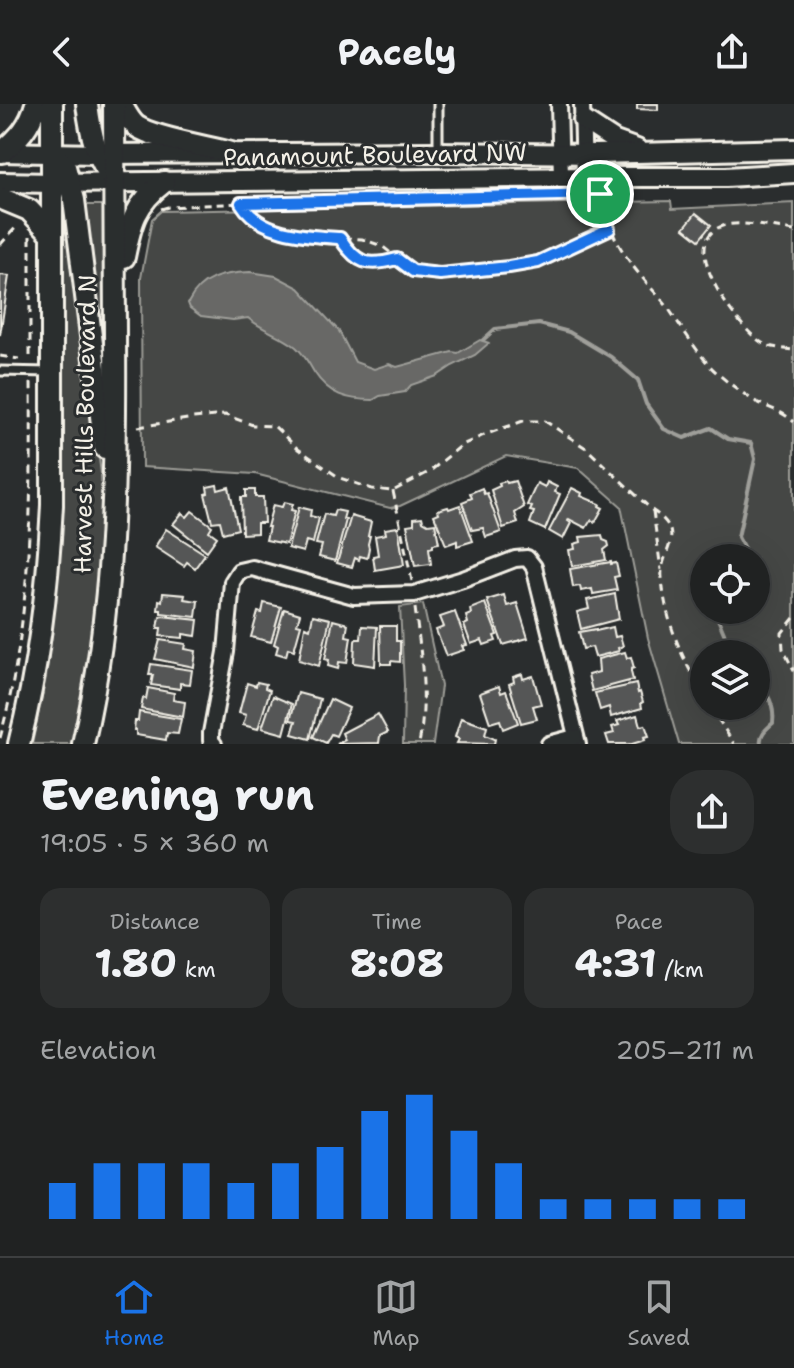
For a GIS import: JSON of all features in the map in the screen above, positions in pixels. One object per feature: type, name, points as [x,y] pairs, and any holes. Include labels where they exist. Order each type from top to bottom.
[{"type":"main road","points":[[1,152],[15,142],[27,127],[36,104]]},
{"type":"main road","points":[[52,104],[53,153],[65,167],[61,183],[74,200],[113,508]]},
{"type":"main road","points":[[87,104],[91,137],[106,154]]},
{"type":"main road","name":"Harvest Hills Boulevard N","points":[[83,744],[103,631],[113,533],[115,182],[106,154],[114,104]]},
{"type":"main road","points":[[121,104],[136,126],[162,136],[231,153]]},
{"type":"main road","points":[[115,300],[135,214],[149,193],[164,182]]},
{"type":"main road","name":"Harvest Hills Boulevard N","points":[[19,744],[34,676],[46,592],[52,505],[52,234],[61,183]]},
{"type":"main road","points":[[0,198],[29,210],[52,234]]},
{"type":"street","points":[[559,104],[561,177]]},
{"type":"street","points":[[583,112],[615,141],[647,153]]},
{"type":"street","points":[[583,112],[584,177]]},
{"type":"street","name":"Panamount Boulevard NW","points":[[1,152],[647,153],[794,149]]},
{"type":"street","name":"Panamount Boulevard NW","points":[[0,182],[726,177],[794,173]]},
{"type":"street","points":[[214,744],[211,733],[226,652],[232,582],[239,571],[252,568],[354,596],[414,594],[515,559],[527,558],[534,567],[576,741],[549,744]]},
{"type":"lane","points":[[438,104],[438,152]]},
{"type":"lane","points":[[0,371],[52,372]]},
{"type":"path","points":[[600,189],[609,229],[622,251],[711,367],[748,397],[768,408],[784,412],[794,422]]},
{"type":"path","points":[[154,211],[168,207],[241,203],[569,195]]},
{"type":"path","points":[[241,203],[246,212],[262,223],[295,235],[362,239],[382,246],[413,271],[440,274],[538,262],[609,229]]},
{"type":"path","points":[[0,245],[24,217]]},
{"type":"path","points":[[0,738],[17,651],[28,556],[30,224]]},
{"type":"path","points":[[794,231],[744,224],[726,225],[713,231],[706,243],[704,257],[709,275],[720,294],[754,337],[766,345],[794,350]]},
{"type":"path","points":[[340,238],[353,257],[364,262],[373,264],[397,259]]},
{"type":"path","points":[[0,356],[30,361]]},
{"type":"path","points":[[138,427],[225,415],[253,425],[274,426],[298,449],[340,478],[372,489],[393,491],[429,472],[462,445],[523,421],[545,421],[586,448],[665,519],[671,536],[661,574]]},
{"type":"path","points":[[393,491],[414,594],[424,685],[425,716],[419,744]]},
{"type":"path","points":[[653,511],[668,615],[674,638],[690,672]]},
{"type":"path","points":[[794,618],[782,633],[783,649],[794,671]]},
{"type":"path","points":[[719,720],[734,744]]},
{"type":"shaded area","points":[[671,201],[672,209],[794,203],[794,744],[679,744],[648,638],[621,506],[578,468],[506,456],[390,508],[255,474],[142,467],[141,278],[152,219],[161,211]]},
{"type":"shaded area","points":[[83,205],[108,205],[105,317],[100,314]]},
{"type":"shaded area","points":[[70,238],[105,504],[96,640],[77,744],[32,744],[46,677],[60,557],[64,239]]},
{"type":"shaded area","points":[[250,272],[276,276],[299,288],[339,331],[355,362],[374,369],[458,353],[480,340],[489,343],[475,355],[437,376],[411,385],[405,392],[373,400],[347,397],[326,386],[296,347],[248,318],[233,320],[201,316],[190,308],[188,303],[193,294],[206,282],[222,275]]},
{"type":"shaded area","points":[[423,604],[441,686],[433,744],[403,744],[400,607]]},
{"type":"building","points":[[637,104],[658,104],[658,110],[637,109]]},
{"type":"building","points":[[696,213],[711,225],[699,240],[684,228]]},
{"type":"building","points":[[0,275],[9,276],[0,335]]},
{"type":"building","points":[[506,481],[515,481],[524,507],[515,513],[518,523],[503,528],[491,490]]},
{"type":"building","points":[[547,482],[557,487],[555,492],[560,494],[545,530],[530,523],[534,512],[527,505],[537,483],[545,487]]},
{"type":"building","points":[[217,485],[218,490],[229,487],[238,529],[223,533],[220,521],[212,522],[205,494],[208,493],[207,487]]},
{"type":"building","points":[[482,488],[484,494],[487,493],[501,532],[486,537],[483,528],[472,530],[462,502],[472,498],[470,493]]},
{"type":"building","points":[[572,488],[603,508],[595,522],[591,520],[586,528],[569,519],[571,523],[563,539],[549,531]]},
{"type":"building","points":[[246,490],[255,490],[255,497],[263,497],[264,523],[257,523],[257,533],[242,534],[241,497],[246,497]]},
{"type":"building","points":[[284,502],[293,504],[291,510],[295,511],[286,544],[266,540],[273,505],[282,507]]},
{"type":"building","points":[[460,505],[473,541],[457,546],[457,541],[446,545],[434,515],[439,513],[438,510]]},
{"type":"building","points":[[299,507],[311,510],[310,516],[319,518],[313,543],[306,541],[303,552],[288,548]]},
{"type":"building","points":[[335,510],[345,512],[343,519],[346,520],[335,561],[319,557],[322,545],[316,544],[324,514],[333,516]]},
{"type":"building","points":[[192,511],[212,526],[209,531],[217,537],[207,551],[173,524],[182,513],[187,517]]},
{"type":"building","points":[[351,516],[371,522],[367,558],[355,558],[352,567],[337,563]]},
{"type":"building","points":[[422,517],[428,524],[435,523],[439,543],[429,548],[431,564],[415,566],[407,525],[414,524],[414,518]]},
{"type":"building","points":[[398,527],[404,565],[375,570],[373,556],[378,555],[375,536],[386,534],[385,529]]},
{"type":"building","points":[[166,529],[205,554],[195,568],[187,562],[184,566],[155,547]]},
{"type":"building","points":[[602,535],[609,546],[604,550],[606,560],[572,566],[569,550],[575,549],[574,544],[581,542],[580,537]]},
{"type":"building","points":[[616,563],[619,576],[614,577],[617,590],[593,594],[592,589],[581,591],[580,586],[573,587],[570,569]]},
{"type":"building","points":[[163,593],[185,595],[184,599],[198,601],[196,617],[161,613],[158,610],[159,600],[162,601]]},
{"type":"building","points":[[615,594],[619,619],[581,629],[577,612],[589,609],[587,600]]},
{"type":"building","points":[[504,595],[507,606],[517,603],[528,638],[503,645],[487,600]]},
{"type":"building","points":[[264,603],[281,607],[271,642],[251,637]]},
{"type":"building","points":[[485,603],[497,635],[494,636],[496,641],[484,645],[482,640],[471,644],[464,625],[468,623],[466,616],[471,614],[470,609]]},
{"type":"building","points":[[284,609],[300,614],[297,624],[301,625],[294,650],[288,648],[286,656],[276,653],[278,646],[274,644]]},
{"type":"building","points":[[455,612],[467,645],[462,646],[464,650],[446,656],[436,630],[444,627],[440,617]]},
{"type":"building","points":[[313,615],[330,619],[319,666],[299,660],[305,627],[310,629]]},
{"type":"building","points":[[162,616],[198,620],[196,636],[160,636],[161,628],[158,628]]},
{"type":"building","points":[[333,620],[348,624],[346,636],[351,637],[347,663],[339,662],[338,669],[328,666],[329,660],[325,659]]},
{"type":"building","points":[[362,626],[377,627],[375,666],[354,663],[355,641],[361,639]]},
{"type":"building","points":[[380,626],[396,626],[400,662],[381,664]]},
{"type":"building","points":[[613,627],[615,637],[620,636],[623,646],[618,648],[619,651],[595,657],[592,647],[583,649],[579,632]]},
{"type":"building","points":[[160,640],[186,644],[185,649],[196,651],[194,667],[155,659]]},
{"type":"building","points":[[625,652],[627,658],[631,657],[633,680],[592,691],[588,675],[599,672],[598,659]]},
{"type":"building","points":[[151,664],[192,670],[190,684],[180,683],[180,689],[151,685]]},
{"type":"building","points":[[522,674],[523,679],[533,676],[541,704],[533,706],[537,719],[521,723],[509,684],[514,682],[513,677]]},
{"type":"building","points":[[257,682],[266,684],[265,688],[270,690],[258,729],[243,725],[246,715],[239,713],[247,683],[256,686]]},
{"type":"building","points":[[636,684],[643,702],[642,708],[611,717],[609,707],[600,710],[595,693]]},
{"type":"building","points":[[499,686],[501,693],[506,691],[518,723],[503,729],[500,720],[490,723],[480,693]]},
{"type":"building","points":[[148,688],[174,693],[173,700],[185,702],[183,717],[141,709]]},
{"type":"building","points":[[298,693],[320,699],[310,739],[292,734],[296,721],[290,720]]},
{"type":"building","points":[[273,696],[292,704],[284,734],[262,728]]},
{"type":"building","points":[[330,699],[349,708],[336,736],[331,734],[326,743],[313,737]]},
{"type":"building","points":[[139,712],[181,719],[178,734],[167,733],[166,740],[136,735],[135,721],[138,721]]},
{"type":"building","points":[[378,714],[388,732],[380,736],[379,743],[337,744],[345,740],[342,733]]},
{"type":"building","points":[[637,715],[640,726],[645,725],[649,736],[632,744],[609,744],[606,735],[614,733],[612,727],[619,725],[617,721]]},
{"type":"building","points":[[461,718],[487,727],[485,735],[495,739],[494,744],[457,743],[459,739],[455,737]]},
{"type":"waterway","points":[[483,340],[495,329],[539,324],[569,332],[611,357],[638,380],[646,404],[664,429],[684,438],[711,428],[728,439],[751,443],[755,459],[738,537],[742,544]]},
{"type":"waterway","points":[[720,624],[726,638],[734,640]]},
{"type":"waterway","points":[[761,744],[762,735],[773,723],[770,701]]},
{"type":"route","points":[[600,194],[609,229],[538,262],[440,274],[413,271],[397,259],[373,264],[364,262],[353,257],[340,238],[295,235],[262,223],[246,212],[241,203],[361,200],[600,194]]}]
